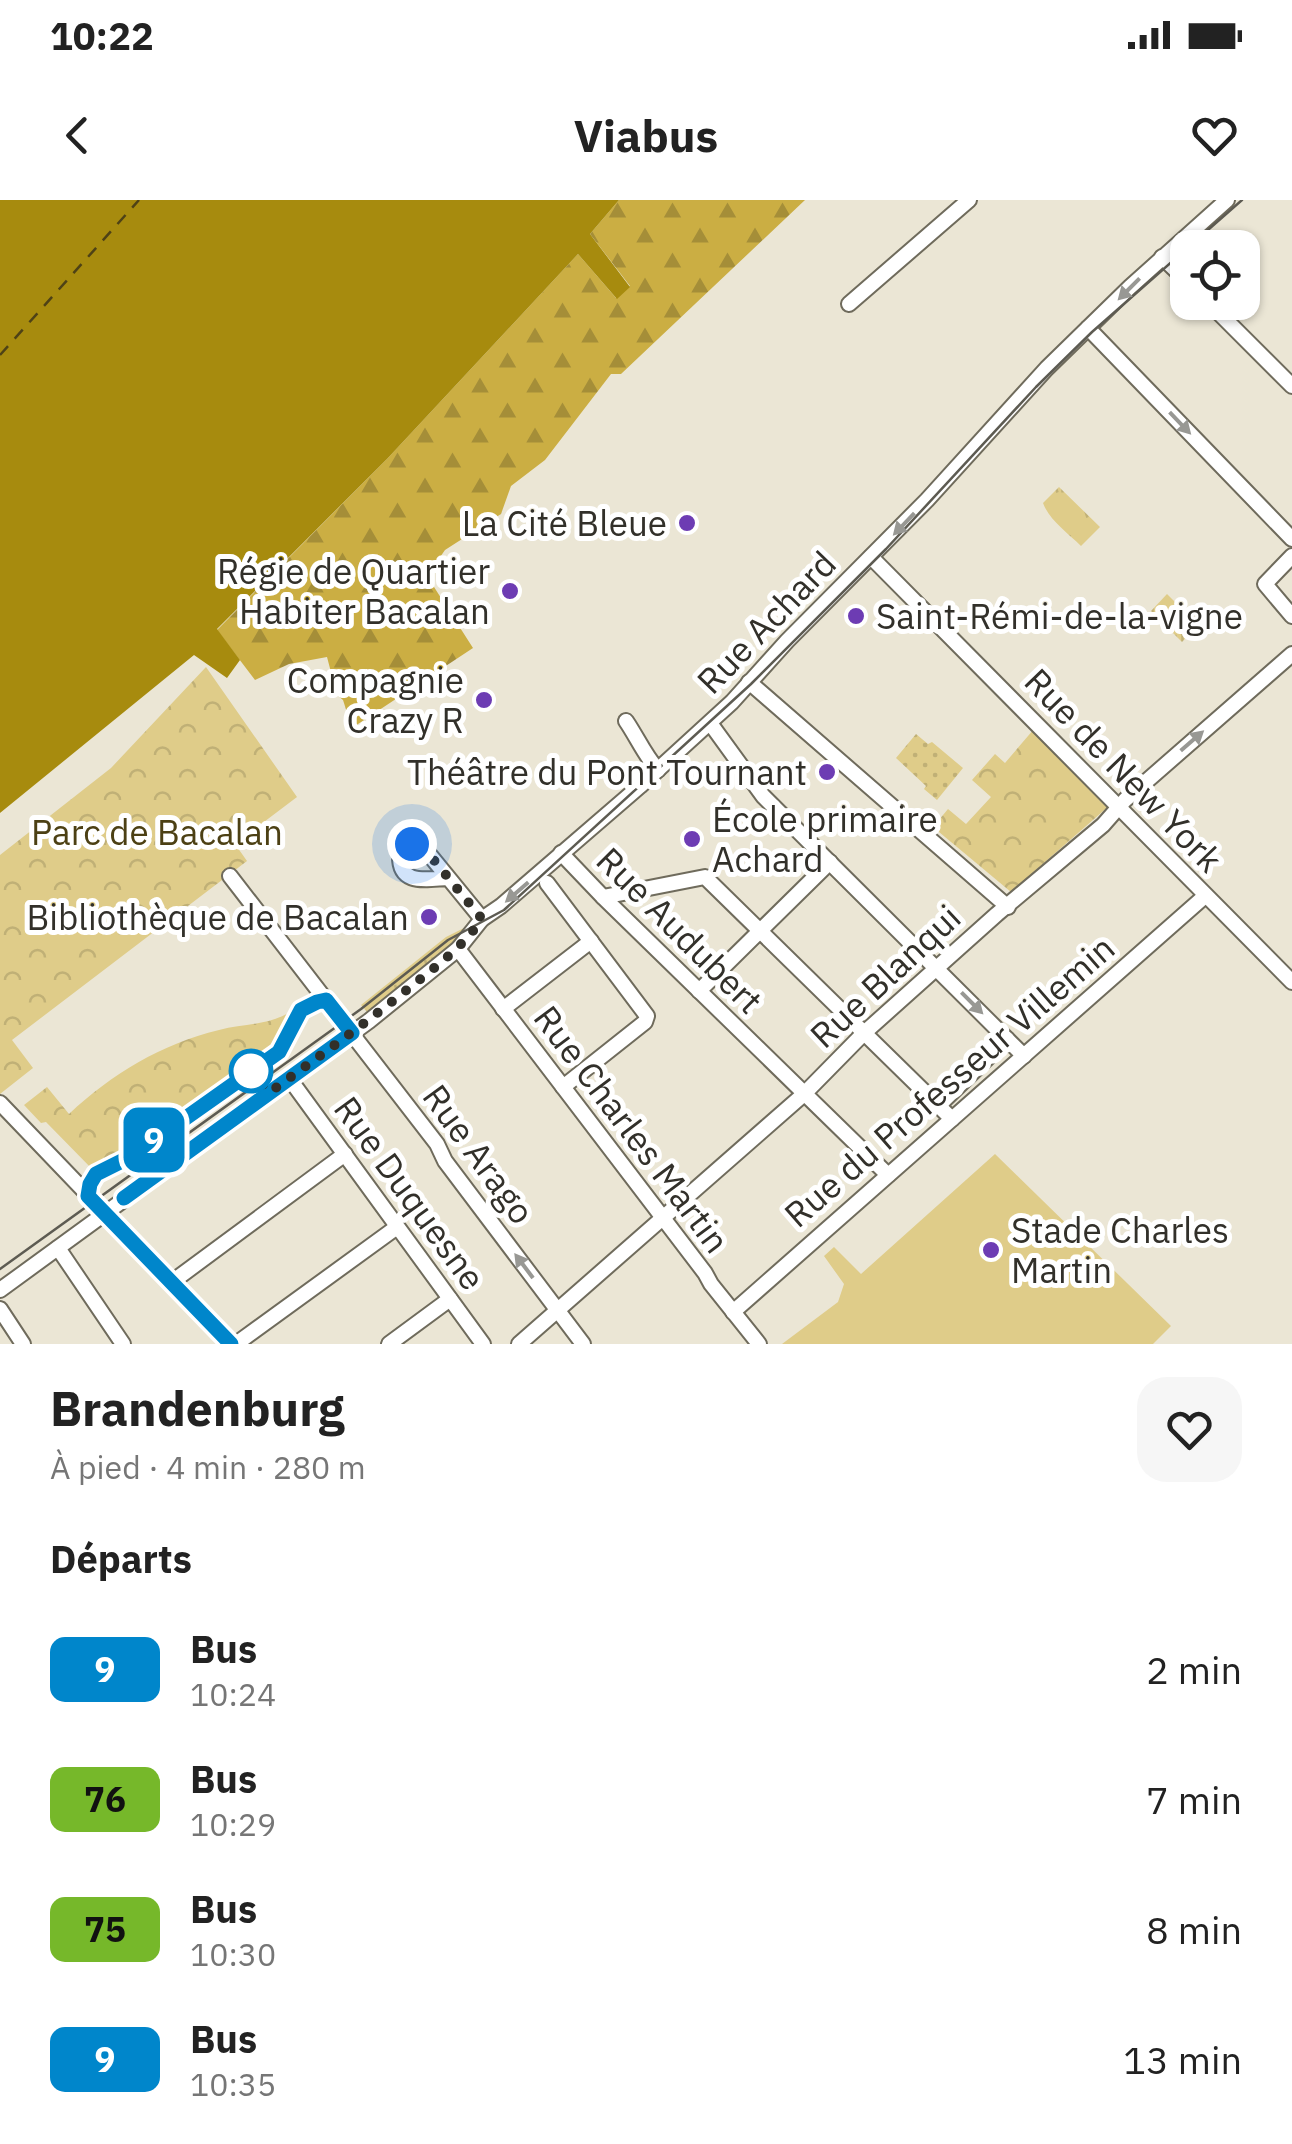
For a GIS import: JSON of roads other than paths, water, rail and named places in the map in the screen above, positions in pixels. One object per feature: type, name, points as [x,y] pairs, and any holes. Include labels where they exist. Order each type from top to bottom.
[{"type":"street","points":[[849,304],[969,200]]},
{"type":"street","name":"Rue Achard","points":[[0,1290],[352,1033],[458,949],[482,919],[710,723],[927,500],[1031,384],[1227,200]]},
{"type":"street","points":[[1162,257],[1170,265]]},
{"type":"street","points":[[1226,320],[1292,386]]},
{"type":"street","points":[[1088,328],[1292,539]]},
{"type":"street","points":[[1292,556],[1265,584],[1292,616]]},
{"type":"street","name":"Rue de New York","points":[[871,557],[1292,982]]},
{"type":"street","name":"Rue Blanqui","points":[[520,1344],[1292,654]]},
{"type":"street","points":[[749,682],[1008,907]]},
{"type":"street","points":[[626,721],[658,770]]},
{"type":"street","points":[[710,723],[763,796],[1024,1056]]},
{"type":"street","name":"Rue Audubert","points":[[561,852],[888,1176]]},
{"type":"street","points":[[699,991],[830,862]]},
{"type":"street","name":"Rue Arago","points":[[230,876],[437,1144],[583,1344]]},
{"type":"street","points":[[603,897],[705,877],[952,1119]]},
{"type":"street","points":[[448,878],[482,919]]},
{"type":"street","points":[[552,890],[647,1016],[645,1022],[564,1087]]},
{"type":"street","name":"Rue du Professeur Villemin","points":[[733,1312],[1205,896]]},
{"type":"street","points":[[503,1009],[590,941]]},
{"type":"street","name":"Rue Charles Martin","points":[[458,949],[759,1344]]},
{"type":"street","points":[[938,1106],[1007,1038]]},
{"type":"street","name":"Rue Duquesne","points":[[289,1078],[483,1344]]},
{"type":"street","points":[[0,1104],[234,1344],[398,1227]]},
{"type":"street","points":[[172,1282],[345,1154]]},
{"type":"street","points":[[58,1248],[123,1344]]},
{"type":"street","points":[[389,1344],[450,1300]]},
{"type":"street","points":[[0,1309],[23,1344]]},
{"type":"tram line","points":[[0,1269],[361,1009],[448,940],[504,910],[751,684],[886,549],[1092,332],[1242,200]]},
{"type":"place","name":"La Cité Bleue","points":[[687,523]]},
{"type":"place","name":"Régie de Quartier Habiter Bacalan","points":[[510,591]]},
{"type":"place","name":"Saint-Rémi-de-la-vigne","points":[[856,616]]},
{"type":"place","name":"Compagnie Crazy R","points":[[484,700]]},
{"type":"place","name":"Théâtre du Pont Tournant","points":[[827,772]]},
{"type":"place","name":"École primaire Achard","points":[[692,839]]},
{"type":"place","name":"Bibliothèque de Bacalan","points":[[429,917]]},
{"type":"place","name":"Stade Charles Martin","points":[[991,1250]]},
{"type":"park label","name":"Parc de Bacalan","points":[[157,832]]}]
